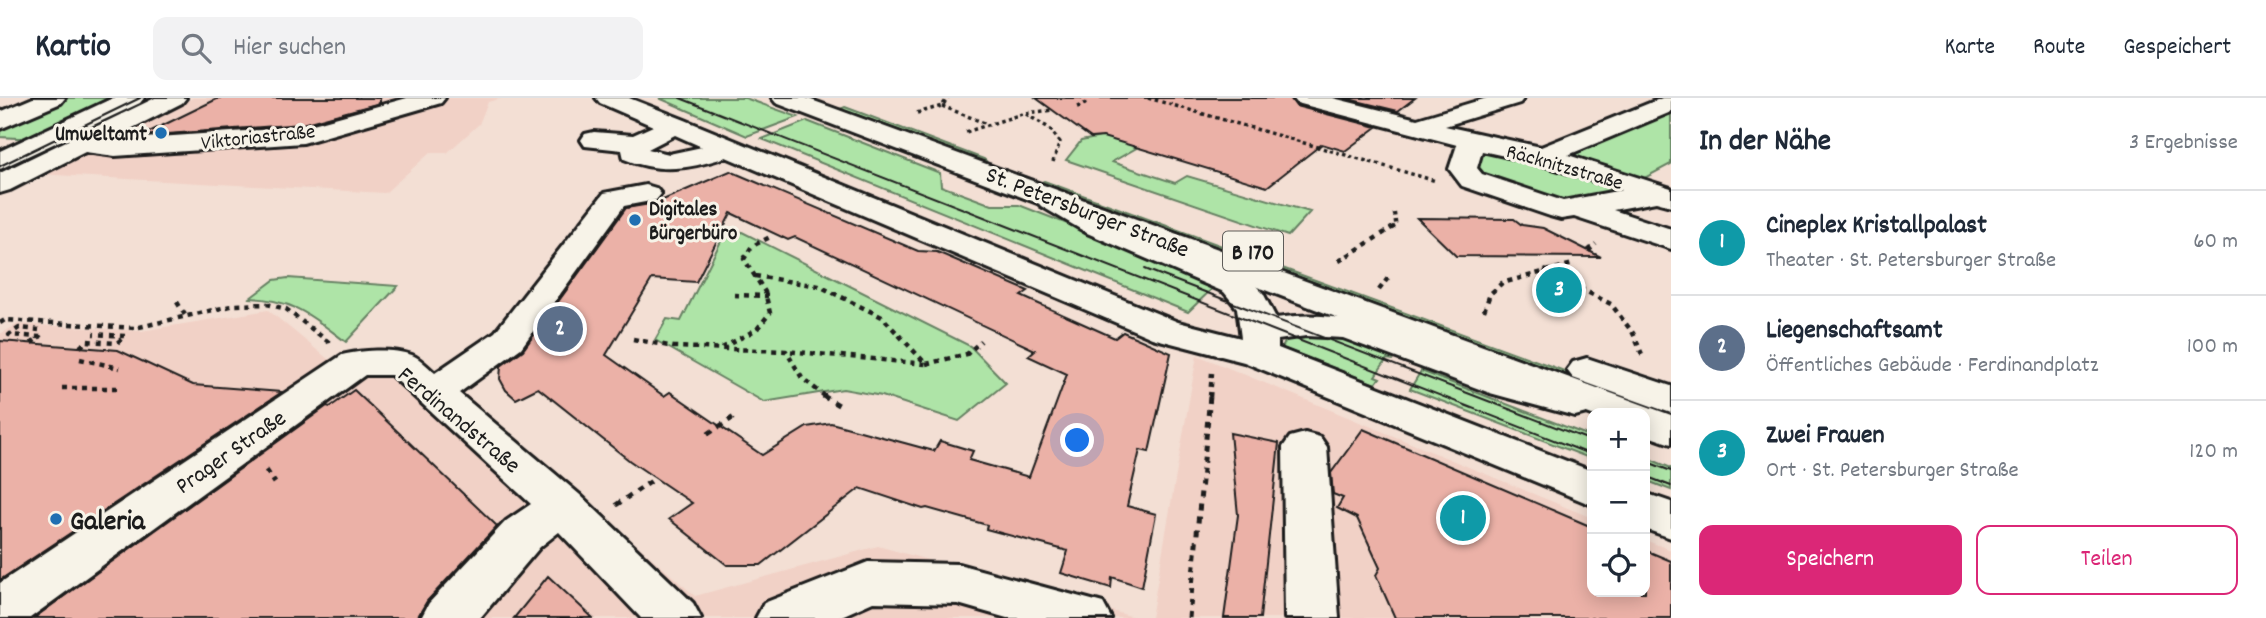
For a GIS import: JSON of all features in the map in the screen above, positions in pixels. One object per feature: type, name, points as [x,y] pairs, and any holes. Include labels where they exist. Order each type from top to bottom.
[{"type":"street","points":[[0,121],[52,98]]},
{"type":"street","name":"Viktoriastraße","points":[[74,136],[115,148],[303,135],[433,98]]},
{"type":"street","points":[[608,98],[1165,330],[1215,342],[1260,343],[1587,487]]},
{"type":"street","name":"St. Petersburger Straße","points":[[784,98],[1028,175],[1660,420]]},
{"type":"street","name":"St. Petersburger Straße","points":[[836,98],[1615,408]]},
{"type":"street","name":"Räcknitzstraße","points":[[1305,98],[1472,141],[1543,156],[1664,195]]},
{"type":"street","points":[[1417,127],[1512,98]]},
{"type":"street","points":[[1662,98],[1671,102]]},
{"type":"street","points":[[0,162],[27,148],[74,136],[152,102]]},
{"type":"street","points":[[1543,156],[1671,102]]},
{"type":"street","points":[[594,140],[637,143],[676,125]]},
{"type":"street","points":[[0,184],[74,136]]},
{"type":"street","name":"Räcknitzstraße","points":[[1472,141],[1463,169],[1472,180],[1561,210],[1664,195]]},
{"type":"street","points":[[637,143],[634,153],[649,161],[674,163],[696,159],[727,147]]},
{"type":"street","points":[[0,147],[33,149],[32,156],[0,178]]},
{"type":"street","points":[[434,392],[508,340],[614,199],[653,191],[682,175],[695,164],[696,159]]},
{"type":"street","points":[[1028,175],[1098,226],[1236,285],[1250,296],[1260,343]]},
{"type":"street","points":[[1575,207],[1671,239]]},
{"type":"street","points":[[1260,343],[1300,324],[1350,328],[1504,384],[1594,408]]},
{"type":"street","name":"Ferdinandstraße","points":[[356,363],[401,364],[573,517],[674,618]]},
{"type":"street","name":"Prager Straße","points":[[0,611],[356,363]]},
{"type":"street","points":[[1305,447],[1312,618]]},
{"type":"street","points":[[1650,512],[1671,521]]},
{"type":"street","points":[[448,618],[523,534],[573,517]]},
{"type":"street","points":[[783,618],[868,582],[958,584],[1084,618]]},
{"type":"path","points":[[942,106],[948,98]]},
{"type":"path","points":[[1077,107],[1086,104],[1083,98]]},
{"type":"path","points":[[1148,98],[1440,182],[1472,180]]},
{"type":"path","points":[[917,113],[942,106],[988,124]]},
{"type":"path","points":[[966,132],[1025,113],[1053,110]]},
{"type":"path","points":[[1025,113],[1049,128],[1060,142],[1028,175]]},
{"type":"path","points":[[1339,261],[1396,226],[1394,210]]},
{"type":"path","points":[[720,349],[761,329],[770,318],[772,307],[769,296],[744,259],[752,246],[770,237]]},
{"type":"path","points":[[1484,311],[1490,294],[1502,283],[1573,264]]},
{"type":"path","points":[[1544,270],[1611,304],[1633,333],[1648,369]]},
{"type":"path","points":[[755,276],[819,286],[882,317],[926,365]]},
{"type":"path","points":[[734,295],[769,296]]},
{"type":"path","points":[[177,302],[185,315]]},
{"type":"path","points":[[0,323],[5,320],[135,328],[235,305],[267,304],[285,309],[356,363]]},
{"type":"path","points":[[31,343],[40,337],[9,335],[19,328],[39,330]]},
{"type":"path","points":[[80,347],[88,341],[117,343],[125,336],[93,334]]},
{"type":"path","points":[[633,339],[674,347],[786,351],[926,365],[967,354],[981,341]]},
{"type":"path","points":[[1189,618],[1215,342]]},
{"type":"path","points":[[786,351],[795,372],[814,390],[842,407]]},
{"type":"path","points":[[80,359],[120,368]]},
{"type":"path","points":[[62,388],[117,388]]},
{"type":"path","points":[[708,433],[737,415]]},
{"type":"path","points":[[270,475],[275,483]]},
{"type":"path","points":[[573,517],[656,478]]},
{"type":"shaded area","points":[[193,98],[502,98],[488,102],[479,124],[447,153],[431,152],[385,193],[37,174]]},
{"type":"shaded area","points":[[268,310],[328,359],[415,358],[456,386],[695,596],[878,546],[1137,618],[0,618],[0,334],[18,324],[141,331]]},
{"type":"shaded area","points":[[1197,355],[1587,516],[1587,597],[1650,597],[1650,542],[1671,550],[1671,618],[1151,618]]},
{"type":"green space","points":[[66,98],[120,98],[35,139],[0,137],[0,127]]},
{"type":"green space","points":[[659,98],[745,98],[798,117],[747,136]]},
{"type":"green space","points":[[845,107],[986,161],[981,163],[835,111]]},
{"type":"green space","points":[[1671,112],[1671,164],[1639,181],[1559,157]]},
{"type":"green space","points":[[807,121],[940,173],[941,186],[992,205],[1019,205],[1160,260],[1215,286],[1188,312],[762,139]]},
{"type":"green space","points":[[1116,134],[1161,134],[1112,162],[1175,183],[1187,176],[1310,212],[1288,236],[1066,160],[1081,141]]},
{"type":"green space","points":[[1484,153],[1509,157],[1622,188],[1618,195],[1570,202],[1480,173],[1475,165]]},
{"type":"green space","points":[[1044,181],[1671,410],[1671,419],[1650,411],[1650,408],[1641,408],[1036,184]]},
{"type":"green space","points":[[736,229],[970,346],[1006,383],[959,421],[882,396],[843,389],[764,402],[655,340],[667,319],[681,321],[724,235]]},
{"type":"green space","points":[[288,278],[398,286],[346,342],[302,311],[279,302],[250,298],[274,280]]},
{"type":"green space","points":[[1321,332],[1398,351],[1393,360],[1387,359],[1375,376],[1380,378],[1375,384],[1282,348],[1286,340]]},
{"type":"green space","points":[[1421,371],[1587,435],[1587,457],[1410,389]]},
{"type":"green space","points":[[1650,459],[1671,468],[1671,490],[1650,482]]},
{"type":"building","points":[[219,98],[380,98],[380,103],[302,124],[141,136]]},
{"type":"building","points":[[1036,98],[1290,98],[1296,106],[1377,127],[1345,151],[1322,144],[1267,187],[1103,137],[1091,138]]},
{"type":"building","points":[[1344,98],[1415,98],[1398,111]]},
{"type":"building","points":[[730,171],[918,251],[937,252],[1028,291],[1021,296],[1115,338],[1123,332],[1171,353],[1149,452],[1140,450],[1127,506],[1156,514],[1142,587],[1112,577],[1111,588],[1061,573],[1068,551],[986,529],[987,525],[923,509],[860,488],[761,565],[727,565],[669,519],[692,503],[630,461],[538,388],[516,399],[506,390],[500,379],[501,366],[523,350],[626,208],[656,203]],"holes":[[[731,213],[788,240],[795,237],[1035,350],[1028,356],[1067,374],[1029,477],[969,460],[973,451],[940,441],[934,451],[831,423],[807,427],[762,455],[670,392],[664,396],[606,355],[652,279],[696,282]]]},
{"type":"building","points":[[1417,218],[1514,219],[1522,225],[1543,228],[1601,257],[1456,256]]},
{"type":"building","points":[[0,341],[118,350],[193,385],[282,392],[0,580]]},
{"type":"building","points":[[354,390],[497,526],[427,601],[417,618],[34,618],[327,406],[330,407]]},
{"type":"building","points":[[1363,429],[1587,525],[1587,597],[1650,597],[1650,552],[1671,561],[1671,618],[1395,618],[1376,575],[1380,568],[1357,518],[1337,508],[1343,498],[1333,494],[1331,473]]},
{"type":"building","points":[[1230,433],[1279,443],[1260,618],[1224,618],[1238,515]]},
{"type":"building","points":[[548,576],[593,618],[514,618]]},
{"type":"tram line","points":[[0,166],[140,98]]},
{"type":"tram line","points":[[680,98],[1587,453]]},
{"type":"tram line","points":[[1145,269],[1587,439]]},
{"type":"tram line","points":[[1650,463],[1671,471]]},
{"type":"tram line","points":[[1650,478],[1671,486]]},
{"type":"place","name":"Umweltamt","points":[[161,133]]},
{"type":"place","name":"Digitales Bürgerbüro","points":[[635,220]]},
{"type":"place","name":"Zwei Frauen","points":[[1559,290]]},
{"type":"place","name":"Liegenschaftsamt","points":[[560,329]]},
{"type":"place","name":"Cineplex Kristallpalast","points":[[1463,518]]},
{"type":"place","name":"Galeria","points":[[56,519]]}]
